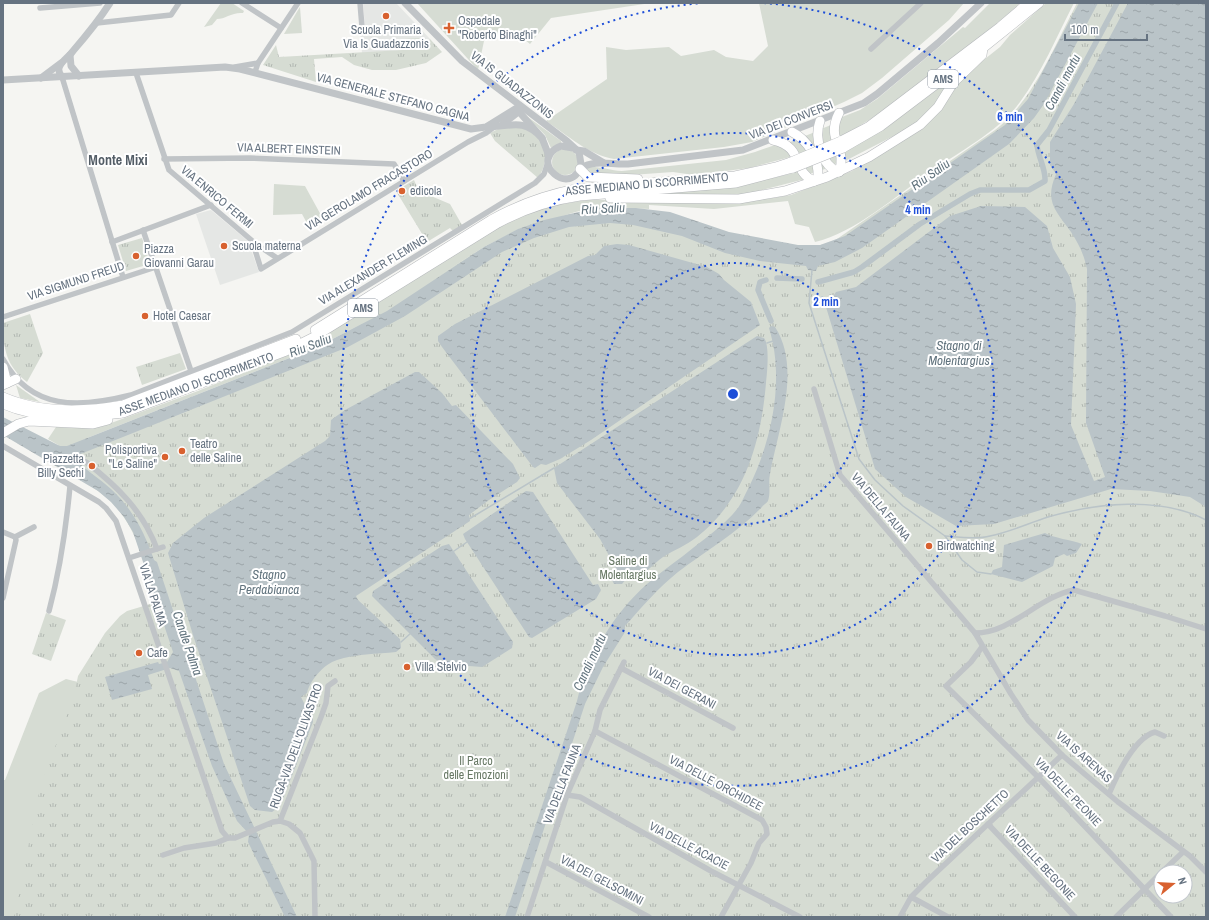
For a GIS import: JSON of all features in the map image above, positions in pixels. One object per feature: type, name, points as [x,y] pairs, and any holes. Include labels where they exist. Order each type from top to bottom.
[{"type":"highway","name":"ASSE MEDIANO DI SCORRIMENTO","points":[[842,145],[1000,27],[1028,3]]},
{"type":"highway","name":"ASSE MEDIANO DI SCORRIMENTO","points":[[5,405],[58,416],[96,416],[123,413],[286,350],[314,337],[512,216],[560,199],[596,194],[736,183],[792,165],[842,145],[881,126],[1039,3]]},
{"type":"highway","points":[[596,194],[600,198],[739,199],[785,191],[839,172],[869,157],[928,118],[938,107],[953,84],[982,54],[983,48]]},
{"type":"highway","points":[[839,113],[833,129],[842,160],[839,172]]},
{"type":"highway","points":[[820,121],[817,129],[819,146],[827,163],[834,170],[839,172]]},
{"type":"highway","points":[[792,132],[803,139],[816,162],[818,177],[814,181]]},
{"type":"highway","points":[[772,140],[789,146],[794,151],[804,175],[814,181]]},
{"type":"highway","name":"ASSE MEDIANO DI SCORRIMENTO","points":[[3,397],[32,405],[72,411],[103,409],[135,402],[300,338],[491,220],[520,205],[553,194],[576,189],[735,176],[792,165]]},
{"type":"highway","points":[[580,169],[588,177],[643,178],[650,183]]},
{"type":"highway","points":[[3,367],[5,384],[16,379]]},
{"type":"highway","points":[[5,405],[15,416],[14,424]]},
{"type":"highway","points":[[3,433],[14,424],[35,421],[93,424],[123,413]]},
{"type":"street","points":[[97,23],[171,15],[179,3]]},
{"type":"street","points":[[242,3],[281,28]]},
{"type":"street","points":[[255,72],[258,64],[298,3]]},
{"type":"street","points":[[360,3],[362,27]]},
{"type":"street","name":"VIA IS GUADAZZONIS","points":[[405,3],[462,61],[567,141],[575,149]]},
{"type":"street","points":[[871,49],[921,3]]},
{"type":"street","name":"VIA DEI CONVERSI","points":[[575,149],[584,151],[604,163],[628,164],[730,153],[772,140],[864,103],[877,94],[961,23],[981,3]]},
{"type":"street","points":[[40,8],[105,4],[97,23],[68,59],[59,73],[62,77],[124,277]]},
{"type":"street","points":[[68,59],[74,72],[79,76]]},
{"type":"street","points":[[40,78],[68,59]]},
{"type":"street","name":"VIA GENERALE STEFANO CAGNA","points":[[3,80],[136,74],[230,68],[258,64]]},
{"type":"street","name":"VIA GENERALE STEFANO CAGNA","points":[[230,68],[255,72],[462,128],[474,129],[490,127],[520,106]]},
{"type":"street","name":"VIA ENRICO FERMI","points":[[136,74],[168,170],[256,244],[277,258]]},
{"type":"street","points":[[502,124],[517,113],[520,106]]},
{"type":"street","points":[[520,106],[522,116],[542,138]]},
{"type":"street","points":[[490,127],[502,124],[523,124],[542,138]]},
{"type":"street","name":"VIA GEROLAMO FRACASTORO","points":[[260,269],[468,142],[482,136],[490,127]]},
{"type":"street","points":[[468,142],[473,137],[474,129]]},
{"type":"street","name":"VIA IS GUADAZZONIS","points":[[542,138],[549,159]]},
{"type":"street","points":[[567,141],[584,151]]},
{"type":"street","points":[[580,169],[581,159],[575,149],[561,146],[554,149],[549,159],[551,171],[560,178],[571,178],[588,163],[604,163]]},
{"type":"street","name":"VIA ALBERT EINSTEIN","points":[[164,159],[250,158],[394,164],[404,181]]},
{"type":"street","name":"VIA ALEXANDER FLEMING","points":[[3,359],[16,379],[35,395],[46,399],[80,402],[114,399],[131,395],[292,332],[536,183],[544,174],[549,159]]},
{"type":"street","points":[[112,242],[211,205]]},
{"type":"street","points":[[143,230],[191,371]]},
{"type":"street","name":"VIA ENRICO FERMI","points":[[256,244],[255,250],[260,269]]},
{"type":"street","name":"VIA SIGMUND FREUD","points":[[3,317],[156,267]]},
{"type":"street","name":"VIA DELLA FAUNA","points":[[814,388],[840,475],[975,633]]},
{"type":"street","name":"VIA LA PALMA","points":[[3,446],[99,502],[110,512],[116,521],[222,831],[228,838]]},
{"type":"street","points":[[86,462],[110,481],[128,499],[146,524],[155,550]]},
{"type":"street","points":[[49,612],[58,576],[64,540],[70,486]]},
{"type":"street","points":[[3,532],[15,537],[34,528]]},
{"type":"street","points":[[3,598],[15,537]]},
{"type":"street","points":[[128,558],[163,547]]},
{"type":"street","points":[[975,633],[985,633],[1000,629],[1062,593],[1074,590],[1206,629]]},
{"type":"street","name":"VIA IS ARENAS","points":[[975,633],[982,647],[1028,720],[1062,756],[1190,856],[1206,872]]},
{"type":"street","name":"VIA DELLE PEONIE","points":[[982,647],[971,662],[946,686],[1038,777],[1171,917]]},
{"type":"street","name":"VIA DELLA FAUNA","points":[[527,917],[567,795],[595,731],[600,710],[624,662]]},
{"type":"street","name":"VIA DEI GERANI","points":[[621,668],[733,728]]},
{"type":"street","name":"RUGA-VIA DELL'OLIVASTRO","points":[[280,821],[326,703],[328,686],[335,681]]},
{"type":"street","name":"VIA DELLE ORCHIDEE","points":[[595,731],[715,796],[750,812],[762,820],[766,827],[767,834],[758,843],[751,863],[738,884]]},
{"type":"street","points":[[1109,794],[1126,760],[1142,739],[1148,734],[1155,732],[1164,736]]},
{"type":"street","name":"VIA DEL BOSCHETTO","points":[[900,917],[911,897],[1062,756]]},
{"type":"street","name":"VIA DELLE ACACIE","points":[[567,795],[580,797],[648,837],[800,917]]},
{"type":"street","points":[[163,855],[228,838],[235,838],[260,827],[280,821],[295,827],[300,833],[314,861],[315,917]]},
{"type":"street","name":"VIA DELLE BEGONIE","points":[[988,824],[1075,917]]},
{"type":"street","points":[[1171,864],[1183,852]]},
{"type":"street","name":"VIA DEI GELSOMINI","points":[[546,862],[649,917]]},
{"type":"street","points":[[1116,917],[1153,882]]},
{"type":"street","points":[[721,917],[738,884]]},
{"type":"street","points":[[911,897],[948,917]]},
{"type":"shaded area","name":"Scuola Primaria Via Is Guadazzonis","points":[[363,3],[396,3],[430,39],[420,49],[362,53],[360,28],[365,28]]},
{"type":"shaded area","points":[[211,210],[248,241],[259,272],[220,285],[196,214]]},
{"type":"green space","points":[[221,3],[232,3],[244,11],[243,13],[217,19],[212,25],[204,27]]},
{"type":"green space","points":[[417,3],[651,3],[551,18],[530,44],[514,31],[484,41],[478,70]]},
{"type":"green space","points":[[759,3],[964,3],[949,20],[882,78],[862,93],[752,142],[724,147],[614,159],[605,157],[587,149],[546,121],[607,79],[606,47],[626,50],[669,47],[681,56],[714,50],[726,57],[753,61],[768,46]]},
{"type":"green space","points":[[990,3],[1020,3],[967,48],[904,97],[860,126],[838,138],[836,129],[842,117],[860,110],[877,99],[963,27],[965,28]]},
{"type":"green space","points":[[1046,3],[1074,3],[1035,79],[1028,91],[1011,113],[979,140],[932,171],[876,212],[861,222],[830,237],[815,242],[809,227],[795,224],[788,201],[714,209],[649,205],[649,209],[609,207],[579,211],[519,229],[484,247],[368,321],[315,348],[67,446],[60,446],[48,439],[56,427],[87,428],[103,426],[198,391],[293,352],[335,329],[509,221],[529,214],[558,205],[589,200],[766,199],[791,195],[852,171],[920,128],[951,90],[971,70],[1000,47],[1010,35]]},
{"type":"green space","name":"Saline di Molentargius","points":[[1077,3],[1206,3],[1206,917],[14,917],[40,788],[74,696],[78,676],[105,633],[120,616],[127,611],[157,602],[139,546],[126,520],[117,508],[107,498],[92,487],[44,459],[59,445],[95,436],[283,363],[338,338],[484,247],[519,229],[545,219],[597,209],[793,245],[821,245],[834,241],[995,130],[1009,118],[1032,88]]},
{"type":"green space","points":[[300,7],[302,33],[284,34],[298,10]]},
{"type":"green space","points":[[419,38],[419,47],[404,48],[403,39]]},
{"type":"green space","points":[[430,39],[442,52],[426,63],[396,70],[372,70],[354,65],[342,57],[314,59],[316,82],[263,65],[276,45],[279,57],[420,49]]},
{"type":"green space","points":[[954,76],[930,112],[909,128],[845,161],[843,152]]},
{"type":"green space","points":[[525,115],[561,141],[561,143],[551,148],[545,135]]},
{"type":"green space","points":[[514,125],[535,134],[543,144],[545,162],[538,178],[495,141],[490,133],[500,128]]},
{"type":"green space","points":[[831,125],[841,161],[833,165],[822,144],[821,129]]},
{"type":"green space","points":[[815,132],[828,168],[822,170],[805,136]]},
{"type":"green space","points":[[798,139],[802,141],[816,172],[809,174],[796,149],[790,142]]},
{"type":"green space","points":[[775,145],[788,148],[805,179],[743,195],[641,196],[699,190],[794,173],[790,157],[749,168],[694,175],[673,172],[631,175],[589,173],[587,169],[588,167],[592,167],[622,171],[726,160]]},
{"type":"green space","points":[[565,149],[574,153],[578,162],[574,171],[565,175],[556,171],[552,162],[556,153]]},
{"type":"green space","points":[[414,180],[419,191],[450,204],[462,225],[453,231],[450,228],[427,242],[396,191]]},
{"type":"green space","points":[[274,184],[305,186],[322,217],[308,225],[302,214],[273,215]]},
{"type":"green space","points":[[142,238],[150,264],[126,271],[118,245]]},
{"type":"green space","points":[[30,314],[43,353],[27,382],[14,370],[7,356],[3,323]]},
{"type":"green space","points":[[180,353],[186,369],[142,385],[136,367]]},
{"type":"green space","points":[[16,385],[40,402],[20,398]]},
{"type":"green space","points":[[46,613],[66,620],[51,661],[32,654]]},
{"type":"green space","points":[[66,679],[82,683],[49,917],[3,917],[3,780],[5,780],[39,693]]},
{"type":"water","name":"Riu Saliu","points":[[1079,3],[1098,3],[1044,104],[1034,118],[1009,144],[862,248],[835,262],[818,266],[816,271],[808,270],[806,266],[760,261],[725,253],[682,236],[633,225],[610,223],[569,227],[534,238],[502,252],[405,316],[348,347],[73,457],[119,496],[137,522],[154,560],[157,562],[224,764],[297,917],[285,917],[248,842],[249,834],[237,821],[212,766],[179,671],[170,668],[148,675],[152,689],[112,700],[105,677],[158,662],[159,664],[167,662],[173,652],[133,532],[124,517],[111,502],[98,491],[3,435],[3,417],[60,446],[67,446],[315,348],[387,311],[484,247],[518,229],[544,220],[596,208],[636,208],[670,212],[729,232],[798,245],[820,245],[845,236],[1005,125],[1028,99]]},
{"type":"water","name":"Stagno di Molentargius","points":[[1128,3],[1206,3],[1206,507],[1190,497],[1150,491],[1111,489],[994,524],[956,526],[906,497],[875,469],[826,307],[836,292],[856,287],[950,216],[981,206],[1025,207],[1047,226],[1053,248],[1070,277],[1076,304],[1071,425],[1094,481],[1105,477],[1086,423],[1087,269],[1083,254],[1076,241],[1053,206],[1051,192],[1056,174],[1050,165],[1050,142],[1074,104]]},
{"type":"water","points":[[617,244],[629,245],[707,267],[719,274],[724,280],[751,302],[760,325],[591,440],[560,459],[546,465],[541,464],[535,468],[442,347],[438,341],[438,336],[455,324],[588,256],[595,255],[604,246]]},
{"type":"water","points":[[771,326],[775,327],[783,343],[787,361],[787,380],[786,399],[770,474],[768,501],[732,533],[671,578],[650,598],[625,626],[625,632],[603,667],[585,704],[515,917],[505,917],[581,685],[587,669],[603,638],[623,609],[647,584],[712,534],[732,515],[738,508],[749,487],[764,450],[774,409],[776,368],[774,348],[769,328]]},
{"type":"water","points":[[757,336],[764,338],[768,353],[764,405],[755,448],[739,487],[714,522],[697,537],[663,557],[642,574],[632,578],[627,578],[622,584],[614,584],[612,580],[618,572],[600,539],[557,483],[554,468]]},
{"type":"water","name":"Stagno Perdabianca","points":[[415,372],[419,372],[442,393],[452,406],[456,405],[513,464],[520,478],[517,482],[469,515],[470,521],[356,596],[358,600],[400,639],[401,648],[396,652],[359,655],[337,660],[327,665],[318,673],[311,683],[307,693],[301,697],[307,709],[312,710],[313,722],[280,806],[272,812],[255,810],[250,806],[193,635],[168,553],[173,543],[204,518],[325,441],[330,436],[331,420],[345,410]]},
{"type":"water","points":[[526,491],[533,492],[593,585],[598,584],[601,590],[596,599],[532,638],[529,637],[463,534]]},
{"type":"water","points":[[1045,533],[1082,544],[1076,553],[1067,556],[1064,554],[1055,558],[1053,566],[1022,582],[991,574],[993,570],[1002,567],[1004,545]]},
{"type":"water","points":[[449,544],[513,642],[512,648],[482,667],[443,664],[435,659],[372,596],[373,591],[442,546]]},
{"type":"waterway","name":"Canali mortu","points":[[818,282],[854,272],[920,224],[970,194],[980,190],[1029,190],[1045,181],[1037,145],[1049,130],[1117,3]]},
{"type":"waterway","points":[[812,270],[809,303],[859,459],[875,480],[903,506],[945,536],[962,560],[977,572],[991,574]]},
{"type":"waterway","name":"Canali mortu","points":[[777,278],[802,279]]},
{"type":"waterway","name":"Canali mortu","points":[[766,280],[760,282],[758,290],[771,321]]},
{"type":"waterway","points":[[767,343],[773,341]]},
{"type":"waterway","points":[[469,519],[554,468]]},
{"type":"waterway","points":[[945,536],[968,538],[985,537],[1067,512],[1107,505],[1128,504],[1169,507],[1188,512],[1206,520]]},
{"type":"waterway","points":[[454,551],[467,542]]},
{"type":"waterway","points":[[401,642],[411,633]]},
{"type":"place","name":"Scuola Primaria Via Is Guadazzonis","points":[[386,16]]},
{"type":"place","name":"Ospedale \"Roberto Binaghi\"","points":[[449,28]]},
{"type":"place","name":"edicola","points":[[402,191]]},
{"type":"place","name":"Scuola materna","points":[[224,246]]},
{"type":"place","name":"Piazza Giovanni Garau","points":[[136,256]]},
{"type":"place","name":"Hotel Caesar","points":[[145,316]]},
{"type":"place","name":"Teatro delle Saline","points":[[182,451]]},
{"type":"place","name":"Polisportiva \"Le Saline\"","points":[[165,457]]},
{"type":"place","name":"Piazzetta Billy Sechi","points":[[92,466]]},
{"type":"place","name":"Birdwatching","points":[[929,546]]},
{"type":"place","name":"Cafe","points":[[139,653]]},
{"type":"place","name":"Villa Stelvio","points":[[407,667]]},
{"type":"district","name":"Monte Mixi","points":[[118,160]]},
{"type":"water label","name":"Canale Palma","points":[[188,643]]},
{"type":"park label","name":"Il Parco delle Emozioni","points":[[476,768]]}]
